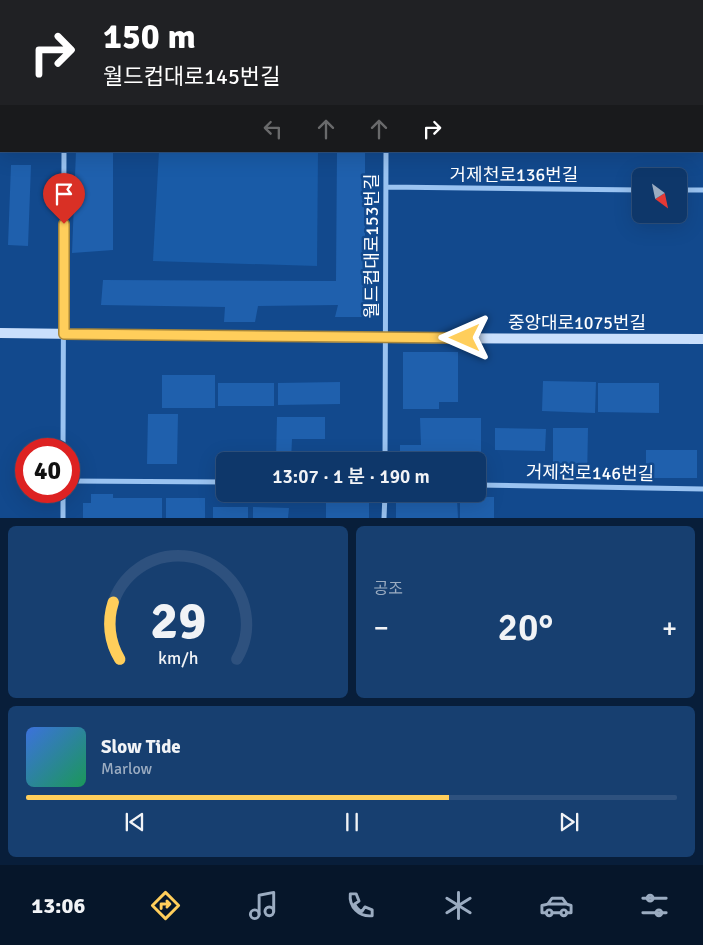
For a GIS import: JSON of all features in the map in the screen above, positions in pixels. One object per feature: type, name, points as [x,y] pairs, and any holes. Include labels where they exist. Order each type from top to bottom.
[{"type":"street","points":[[64,152],[64,438]]},
{"type":"street","name":"월드컵대로153번길","points":[[385,452],[386,152]]},
{"type":"street","name":"거제천로136번길","points":[[386,187],[632,190]]},
{"type":"street","points":[[688,190],[703,190]]},
{"type":"street","name":"중앙대로1075번길","points":[[0,333],[386,338],[703,339]]},
{"type":"street","points":[[80,481],[216,482]]},
{"type":"street","name":"거제천로146번길","points":[[486,485],[703,489]]},
{"type":"street","points":[[384,518],[385,502]]},
{"type":"street","points":[[63,503],[63,518]]},
{"type":"shaded area","points":[[159,152],[318,152],[317,266],[153,261]]},
{"type":"building","points":[[76,152],[113,152],[113,250],[72,253]]},
{"type":"building","points":[[337,152],[365,152],[365,317],[335,317],[338,305],[258,306],[255,322],[224,322],[225,307],[101,305],[103,280],[336,281]]},
{"type":"building","points":[[11,165],[31,165],[28,246],[8,245]]},
{"type":"building","points":[[403,352],[458,352],[458,402],[439,402],[439,409],[403,409]]},
{"type":"building","points":[[162,375],[215,375],[215,408],[162,408]]},
{"type":"building","points":[[543,381],[596,382],[595,413],[542,411]]},
{"type":"building","points":[[340,382],[340,404],[278,405],[278,383]]},
{"type":"building","points":[[218,383],[274,383],[274,406],[218,406]]},
{"type":"building","points":[[598,383],[659,383],[659,413],[598,412]]},
{"type":"building","points":[[148,414],[178,414],[177,464],[147,464]]},
{"type":"building","points":[[277,417],[325,417],[325,439],[292,439],[291,452],[276,452]]},
{"type":"building","points":[[420,418],[481,418],[481,452],[400,452],[400,445],[421,445]]},
{"type":"building","points":[[495,428],[546,429],[545,451],[495,450]]},
{"type":"building","points":[[553,428],[588,428],[587,480],[553,479]]},
{"type":"building","points":[[646,450],[697,450],[697,478],[646,478]]},
{"type":"building","points":[[91,494],[113,494],[113,498],[162,498],[162,518],[83,518],[83,503],[91,503]]},
{"type":"building","points":[[486,497],[494,497],[494,518],[460,518],[460,502],[486,502]]},
{"type":"building","points":[[166,498],[205,498],[205,518],[166,518]]},
{"type":"building","points":[[326,502],[369,502],[369,518],[326,518]]},
{"type":"building","points":[[396,502],[457,502],[458,518],[396,518]]},
{"type":"building","points":[[213,507],[248,507],[248,518],[213,518]]},
{"type":"building","points":[[253,507],[289,508],[288,518],[253,518]]},
{"type":"route","points":[[64,224],[64,334],[465,338]]}]
